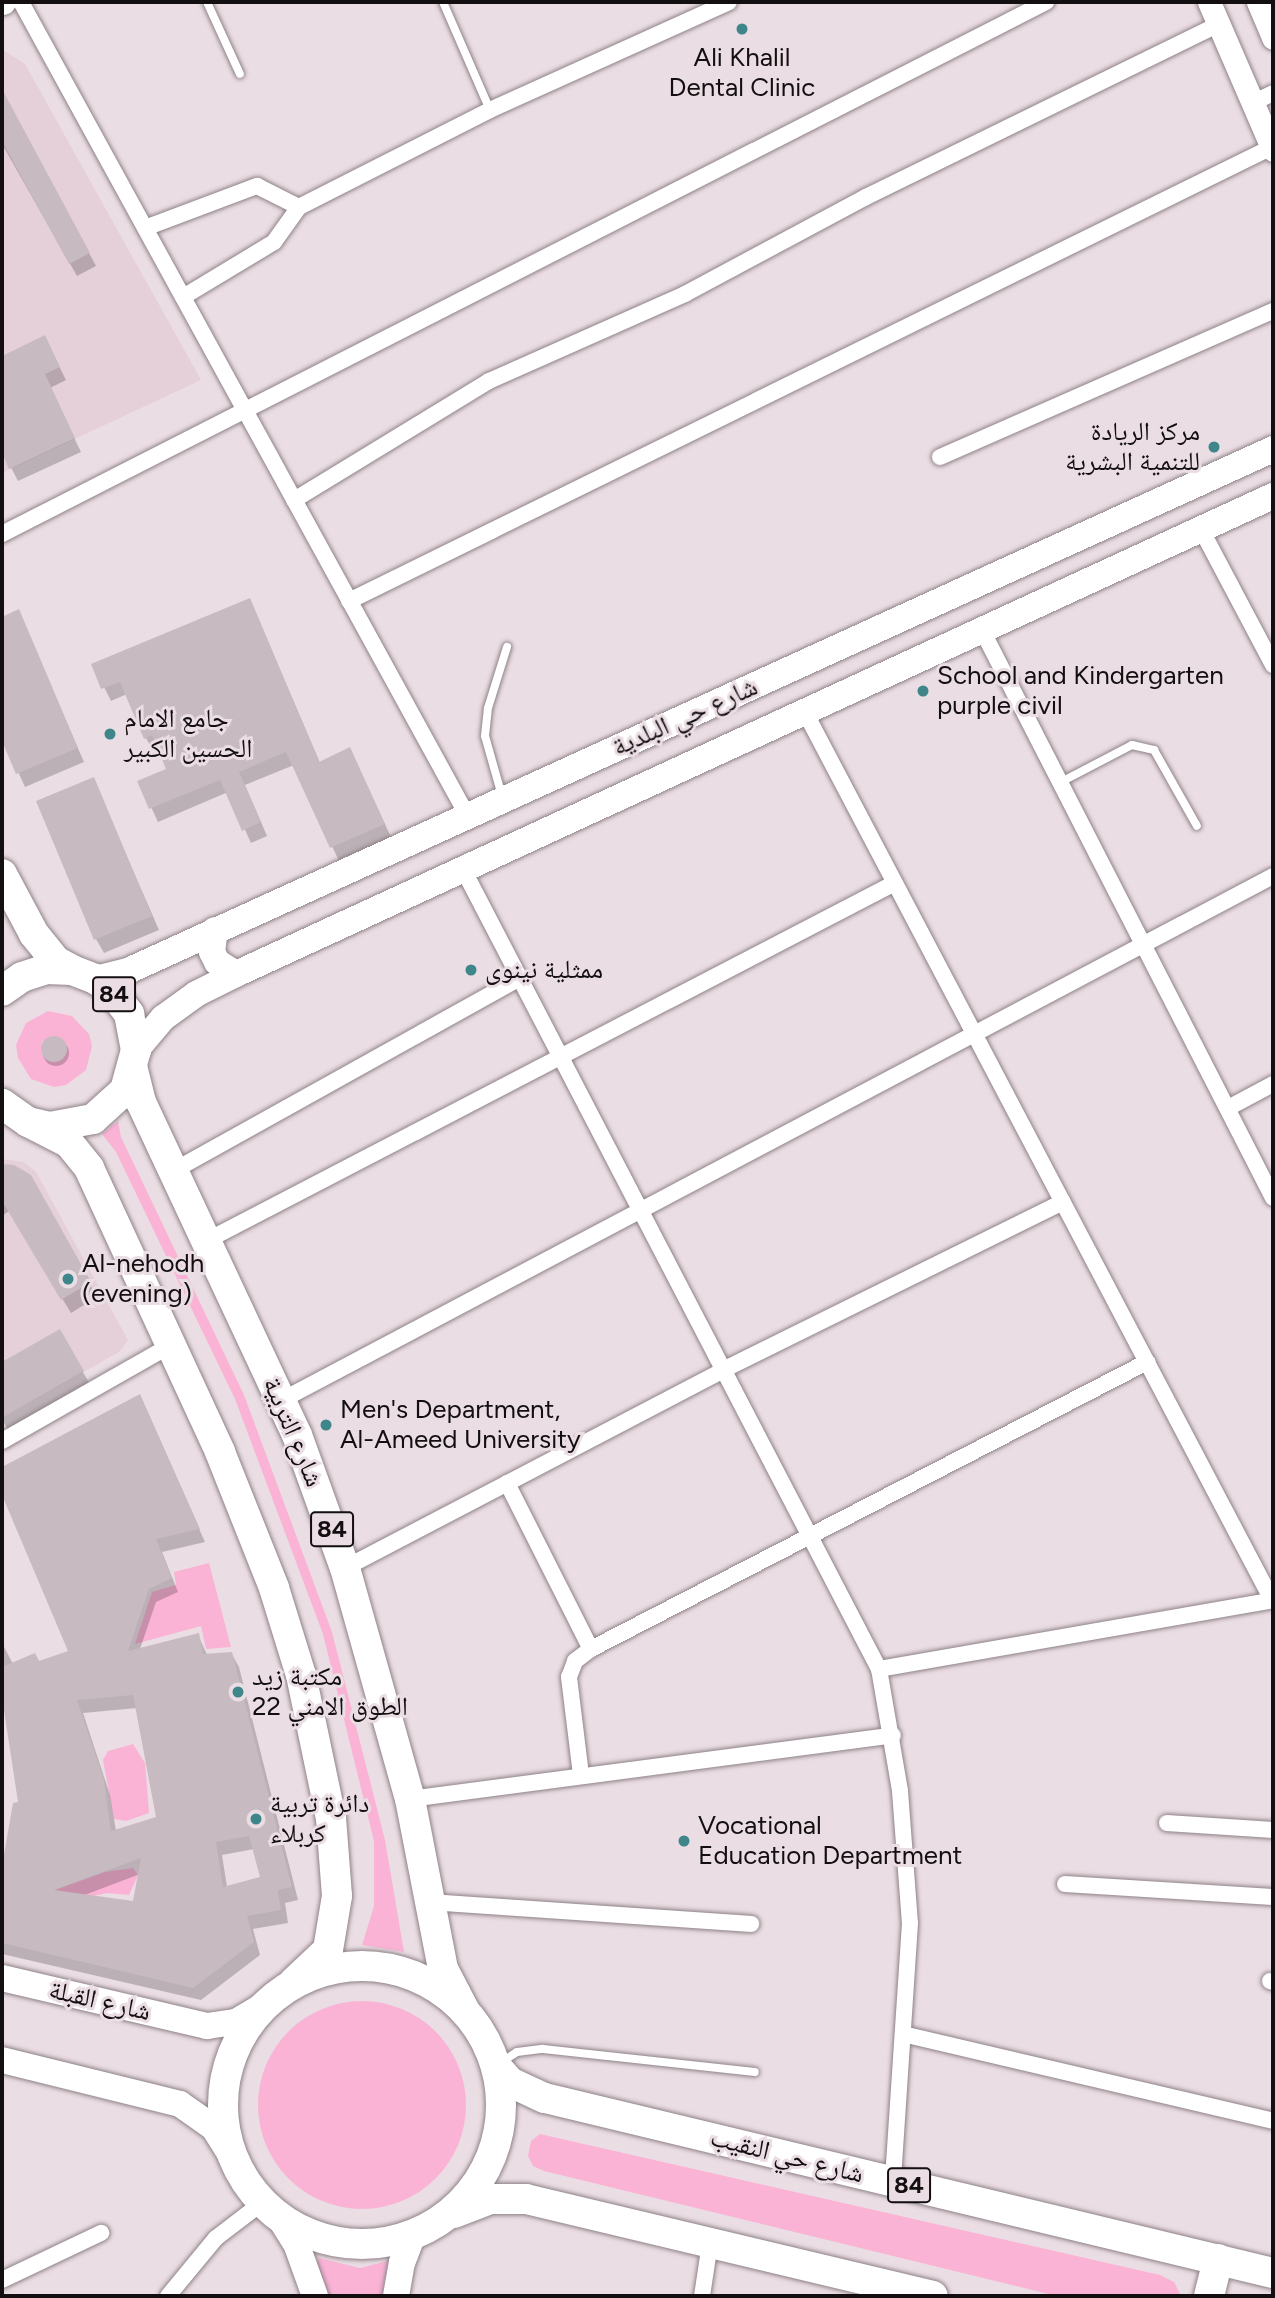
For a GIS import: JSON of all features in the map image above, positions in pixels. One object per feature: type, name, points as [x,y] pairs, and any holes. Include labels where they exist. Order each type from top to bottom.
[{"type":"highway","points":[[2,874],[34,934],[56,961],[83,974]]},
{"type":"highway","name":"84","points":[[2,991],[22,977],[46,970],[83,974],[114,994],[129,1014],[135,1060]]},
{"type":"highway","points":[[15,1122],[50,1127],[93,1119],[118,1099],[135,1060]]},
{"type":"highway","name":"شارع التربية","points":[[135,1060],[141,1101],[282,1400],[345,1568],[410,1799],[443,1969],[465,2011]]},
{"type":"highway","name":"84","points":[[2,1104],[15,1122],[60,1137],[84,1160],[173,1344],[274,1588],[321,1760],[336,1864],[336,1922],[328,1950],[294,1982],[261,2007],[237,2041],[224,2080],[224,2122],[235,2162],[271,2209],[298,2228],[344,2242],[367,2244],[413,2234],[490,2199],[526,2199],[710,2243],[856,2287],[933,2296]]},
{"type":"highway","name":"84","points":[[294,1982],[328,1969],[365,1965],[402,1971],[436,1987],[465,2011],[483,2037],[496,2066],[501,2101],[497,2136],[486,2168],[466,2197],[439,2221]]},
{"type":"highway","name":"شارع حي النقيب","points":[[496,2066],[510,2082],[545,2098],[1273,2273]]},
{"type":"highway","points":[[1209,2296],[1218,2259]]},
{"type":"main road","points":[[1209,2],[1219,24],[1264,98],[1273,149]]},
{"type":"main road","points":[[1258,2],[1273,38]]},
{"type":"main road","name":"شارع حي البلدية","points":[[83,974],[130,970],[1273,449]]},
{"type":"main road","name":"شارع حي البلدية","points":[[135,1060],[163,1018],[196,994],[236,974],[1273,496]]},
{"type":"main road","points":[[215,930],[212,952],[217,962],[236,974]]},
{"type":"main road","name":"شارع القبلة","points":[[2,1978],[197,2024],[236,2022],[261,2007]]},
{"type":"main road","points":[[2,2060],[161,2098],[206,2121],[235,2162]]},
{"type":"main road","points":[[271,2209],[297,2246],[315,2296]]},
{"type":"main road","points":[[396,2296],[402,2263],[413,2234]]},
{"type":"street","points":[[21,2],[467,815]]},
{"type":"street","points":[[183,297],[274,242],[299,207],[491,110],[729,2]]},
{"type":"street","points":[[2,534],[1046,2]]},
{"type":"street","points":[[294,500],[489,381],[685,294],[866,197],[1219,24]]},
{"type":"street","points":[[349,601],[1273,149]]},
{"type":"street","points":[[145,228],[257,186],[299,207]]},
{"type":"street","points":[[940,457],[1273,311]]},
{"type":"street","points":[[1201,529],[1273,665]]},
{"type":"street","points":[[982,630],[1145,943],[1273,1198]]},
{"type":"street","points":[[804,712],[1273,1600],[879,1668]]},
{"type":"street","points":[[463,869],[879,1668],[893,1735],[910,1923],[893,2182]]},
{"type":"street","points":[[282,1400],[1273,876]]},
{"type":"street","points":[[206,1241],[895,883]]},
{"type":"street","points":[[173,1171],[520,978]]},
{"type":"street","points":[[1228,1108],[1273,1084]]},
{"type":"street","points":[[345,1568],[723,1370],[1063,1202]]},
{"type":"street","points":[[2,1441],[173,1344]]},
{"type":"street","points":[[581,1774],[569,1677],[575,1661],[591,1648],[808,1534],[1147,1362]]},
{"type":"street","points":[[507,1483],[591,1648]]},
{"type":"street","points":[[410,1799],[581,1774],[893,1735]]},
{"type":"street","points":[[1167,1823],[1273,1830]]},
{"type":"street","points":[[1065,1884],[1273,1897]]},
{"type":"street","points":[[430,1902],[751,1924]]},
{"type":"street","points":[[903,2034],[1273,2121]]},
{"type":"street","points":[[168,2296],[216,2238],[271,2209]]},
{"type":"street","points":[[2,2280],[102,2233]]},
{"type":"street","points":[[702,2296],[710,2243]]},
{"type":"lane","points":[[207,2],[240,74]]},
{"type":"lane","points":[[443,2],[491,110]]},
{"type":"lane","points":[[503,799],[485,736],[488,708],[507,647]]},
{"type":"lane","points":[[1062,782],[1132,745],[1154,750],[1197,826]]},
{"type":"lane","points":[[496,2066],[517,2052],[543,2049],[755,2072]]},
{"type":"shaded area","points":[[2,49],[25,64],[201,380],[2,473]]},
{"type":"shaded area","points":[[48,1011],[72,1016],[89,1034],[92,1046],[86,1070],[66,1085],[54,1087],[31,1079],[18,1058],[16,1045],[26,1023]],"holes":[[[51,1036],[61,1038],[67,1047],[60,1061],[49,1061],[41,1053],[42,1042]]]},
{"type":"shaded area","points":[[118,1121],[121,1137],[244,1395],[332,1632],[385,1840],[404,1952],[362,1945],[374,1906],[374,1841],[323,1634],[235,1399],[116,1152],[102,1134]]},
{"type":"shaded area","points":[[2,1159],[24,1162],[36,1172],[128,1340],[119,1352],[2,1418]]},
{"type":"shaded area","points":[[209,1563],[231,1647],[206,1649],[201,1626],[135,1644],[152,1592],[176,1585],[174,1572]]},
{"type":"shaded area","points":[[133,1744],[145,1763],[149,1813],[126,1821],[114,1819],[103,1760],[108,1751]]},
{"type":"shaded area","points":[[133,1868],[138,1875],[129,1895],[107,1893],[2,1916],[2,1909],[105,1872]]},
{"type":"shaded area","points":[[362,2001],[402,2009],[420,2018],[436,2031],[449,2047],[458,2065],[466,2105],[458,2145],[449,2163],[436,2179],[420,2192],[402,2201],[362,2209],[322,2201],[304,2192],[288,2179],[275,2163],[266,2145],[258,2105],[266,2065],[275,2047],[288,2031],[304,2018],[322,2009]]},
{"type":"shaded area","points":[[540,2134],[1160,2275],[1174,2282],[1181,2296],[1057,2296],[544,2171],[533,2166],[528,2156],[531,2141]]},
{"type":"shaded area","points":[[319,2258],[360,2268],[388,2261],[382,2296],[327,2296],[316,2264]]},
{"type":"building","points":[[2,89],[90,253],[69,264],[2,141]]},
{"type":"building","points":[[45,335],[60,367],[45,374],[75,438],[9,469],[2,453],[2,356]]},
{"type":"building","points":[[250,598],[319,762],[350,747],[385,824],[330,848],[286,752],[239,772],[261,822],[242,831],[220,780],[149,809],[137,781],[166,769],[152,735],[144,739],[120,682],[101,689],[91,664]]},
{"type":"building","points":[[19,609],[78,748],[16,774],[2,741],[2,617]]},
{"type":"building","points":[[94,777],[152,916],[94,940],[36,801]]},
{"type":"building","points":[[54,1036],[63,1040],[67,1049],[63,1058],[54,1062],[45,1058],[41,1049],[45,1040]]},
{"type":"building","points":[[2,1164],[14,1165],[31,1175],[91,1282],[61,1300],[2,1201]]},
{"type":"building","points":[[60,1329],[84,1371],[2,1418],[2,1362]]},
{"type":"building","points":[[140,1394],[200,1529],[156,1539],[172,1578],[149,1589],[128,1651],[199,1633],[203,1654],[232,1652],[292,1887],[278,1890],[281,1910],[247,1916],[254,1942],[193,1988],[2,1943],[2,1866],[13,1803],[18,1802],[2,1697],[2,1667],[35,1653],[39,1661],[68,1651],[2,1495],[2,1467]],"holes":[[[133,1695],[156,1817],[111,1831],[104,1780],[77,1700]],[[249,1836],[260,1877],[223,1887],[216,1842]],[[141,1858],[133,1901],[54,1890]]]},
{"type":"place","name":"Ali Khalil Dental Clinic","points":[[742,29]]},
{"type":"place","name":"مركز الريادة للتنمية البشرية","points":[[1214,447]]},
{"type":"place","name":"School and Kindergarten purple civil","points":[[923,691]]},
{"type":"place","name":"جامع الامام الحسين الكبير","points":[[110,734]]},
{"type":"place","name":"ممثلية نينوى","points":[[471,970]]},
{"type":"place","name":"Al-nehodh (evening)","points":[[68,1279]]},
{"type":"place","name":"Men's Department, Al-Ameed University","points":[[326,1425]]},
{"type":"place","name":"مكتبة زيد الطوق الامني 22","points":[[238,1692]]},
{"type":"place","name":"دائرة تربية كربلاء","points":[[256,1819]]},
{"type":"place","name":"Vocational Education Department","points":[[684,1841]]}]
